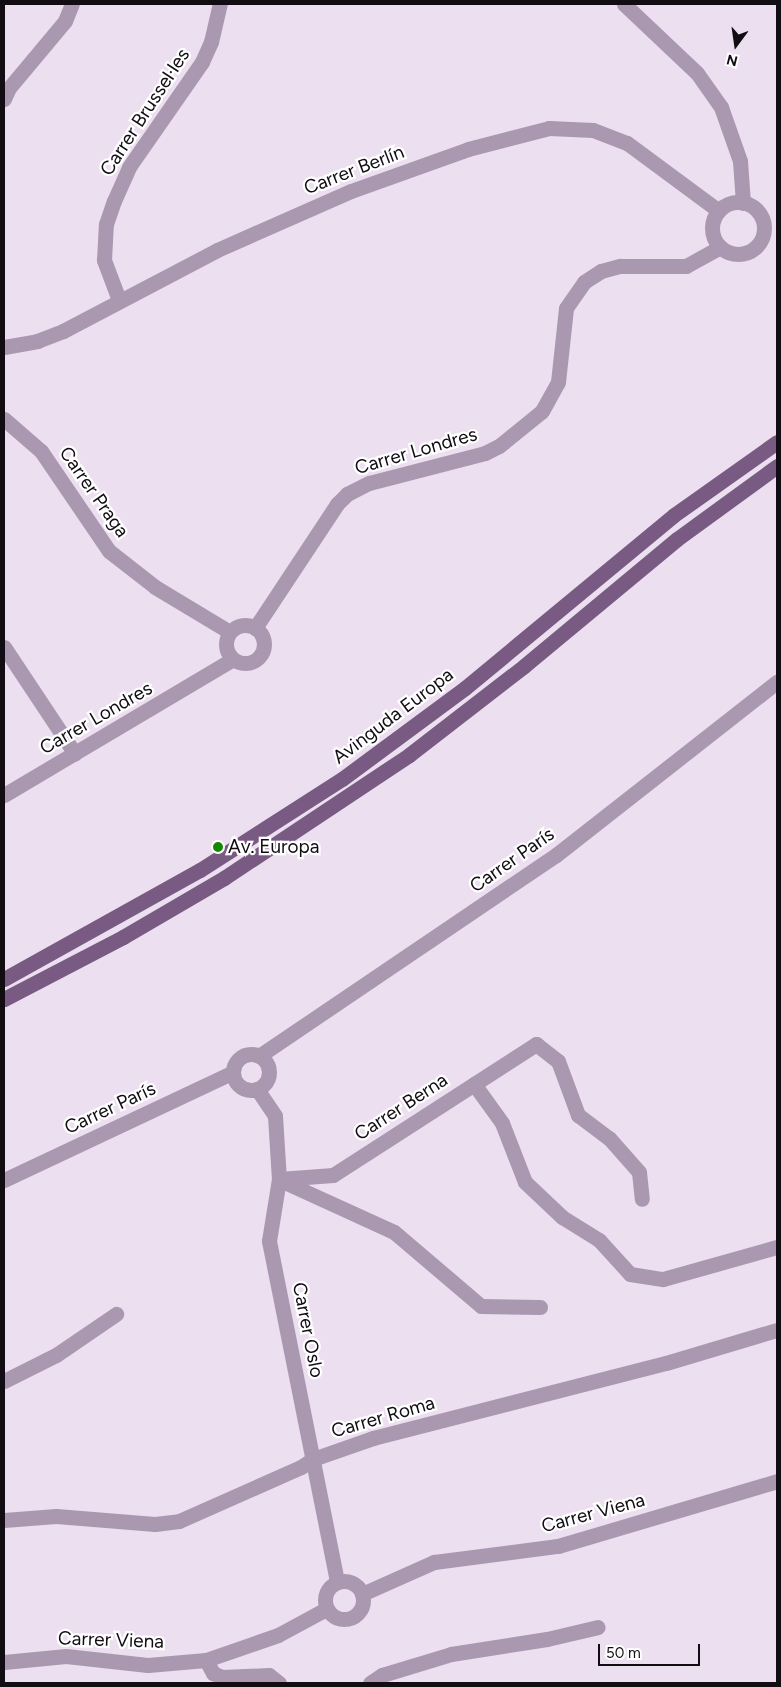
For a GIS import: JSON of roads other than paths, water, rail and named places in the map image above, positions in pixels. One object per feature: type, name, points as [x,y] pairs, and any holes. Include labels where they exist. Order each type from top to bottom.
[{"type":"main road","name":"Avinguda Europa","points":[[4,979],[98,928],[252,838],[342,779],[427,717],[674,515],[777,442]]},
{"type":"main road","name":"Avinguda Europa","points":[[4,999],[123,937],[255,859],[439,732],[677,539],[777,466]]},
{"type":"main road","points":[[427,717],[439,732]]},
{"type":"street","points":[[4,99],[9,88],[65,21],[72,4]]},
{"type":"street","name":"Carrer Brussel·les","points":[[119,300],[104,260],[106,224],[129,166],[202,62],[211,42],[220,4]]},
{"type":"street","points":[[624,4],[697,73],[721,107],[740,161],[743,203]]},
{"type":"street","name":"Carrer Berlín","points":[[4,347],[51,336],[217,250],[352,191],[468,149],[549,128],[593,130],[621,140],[645,154],[719,211]]},
{"type":"street","points":[[743,203],[760,214],[771,234],[757,246],[742,254],[720,247],[712,231],[719,211],[730,204],[743,203]]},
{"type":"street","name":"Carrer Londres","points":[[255,628],[347,494],[369,483],[485,453],[542,411],[558,382],[566,308],[584,282],[601,271],[620,266],[686,266],[720,247]]},
{"type":"street","name":"Carrer Praga","points":[[4,419],[48,458],[85,520],[109,550],[155,587],[230,632]]},
{"type":"street","points":[[242,625],[255,628],[264,642],[261,654],[245,663],[233,659],[226,648],[230,632],[242,625]]},
{"type":"street","points":[[4,647],[75,754]]},
{"type":"street","name":"Carrer Londres","points":[[4,794],[75,754],[233,659]]},
{"type":"street","name":"Carrer París","points":[[259,1056],[556,855],[777,682]]},
{"type":"street","name":"Carrer Berna","points":[[279,1180],[333,1175],[536,1044],[558,1061],[578,1115],[609,1138],[640,1172],[642,1199]]},
{"type":"street","points":[[259,1056],[268,1065],[269,1077],[257,1090],[240,1087],[233,1072],[242,1057],[259,1056]]},
{"type":"street","name":"Carrer París","points":[[4,1180],[233,1072]]},
{"type":"street","points":[[474,1084],[502,1123],[525,1182],[562,1217],[600,1240],[630,1274],[663,1279],[777,1247]]},
{"type":"street","name":"Carrer Oslo","points":[[257,1090],[275,1116],[279,1180],[269,1241],[337,1582]]},
{"type":"street","points":[[279,1180],[394,1232],[481,1306],[540,1307]]},
{"type":"street","points":[[4,1380],[56,1355],[116,1314]]},
{"type":"street","name":"Carrer Roma","points":[[4,1520],[56,1516],[167,1524],[195,1516],[301,1468],[312,1458],[372,1438],[666,1363],[777,1330]]},
{"type":"street","name":"Carrer Viena","points":[[362,1594],[434,1562],[558,1546],[777,1480]]},
{"type":"street","points":[[337,1582],[349,1582],[362,1594],[362,1607],[354,1617],[336,1618],[326,1609],[325,1596],[337,1582]]},
{"type":"street","name":"Carrer Viena","points":[[4,1662],[66,1656],[148,1665],[206,1660],[278,1635],[326,1609]]},
{"type":"street","points":[[370,1683],[382,1675],[451,1654],[547,1639],[598,1626]]},
{"type":"street","points":[[206,1660],[213,1673],[222,1677],[269,1675],[279,1683]]},
{"type":"place","name":"Av. Europa","points":[[218,847]]}]
